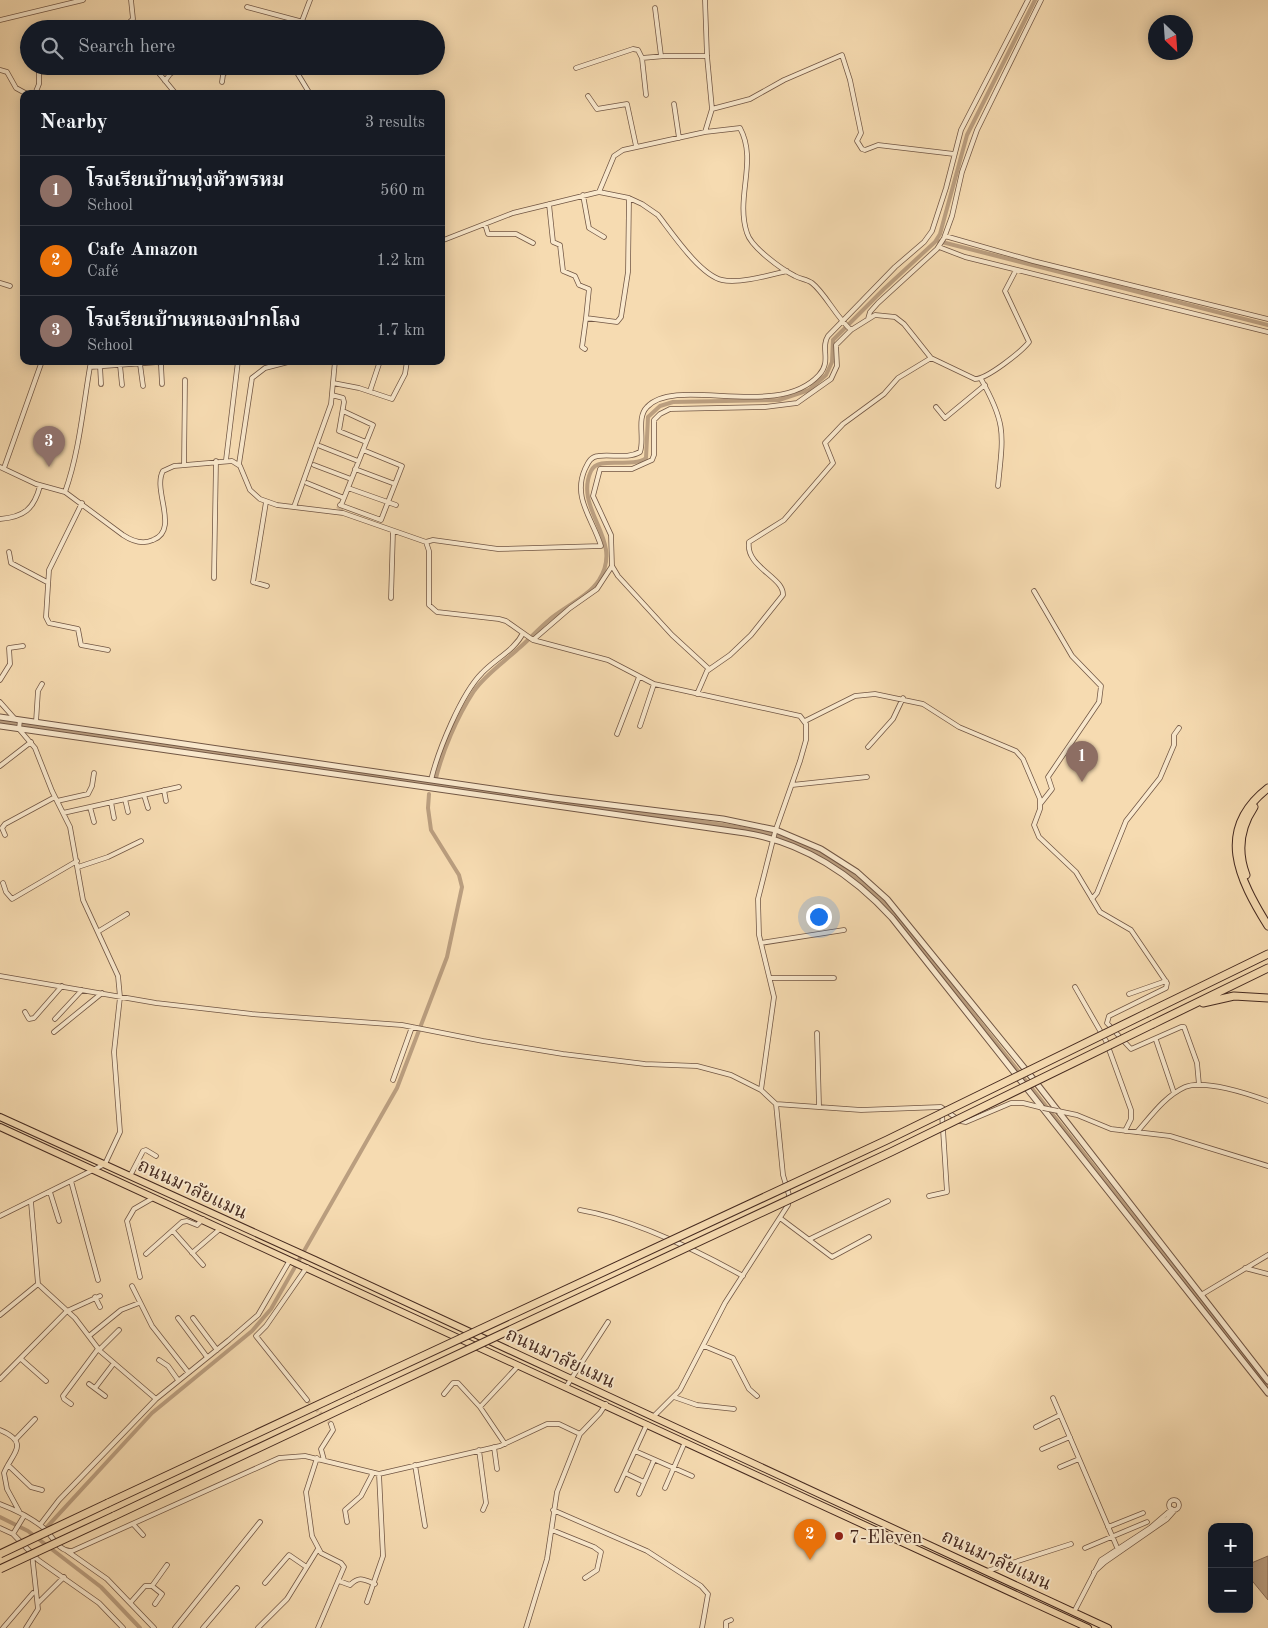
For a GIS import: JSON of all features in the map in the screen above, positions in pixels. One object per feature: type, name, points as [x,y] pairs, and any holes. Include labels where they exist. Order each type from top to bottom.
[{"type":"highway","points":[[1268,788],[1255,799],[1242,819],[1238,833],[1238,854],[1244,885],[1268,926]]},
{"type":"highway","points":[[1268,794],[1259,802],[1247,820],[1238,854],[1247,878],[1268,917]]},
{"type":"highway","points":[[0,1554],[873,1146],[1268,954]]},
{"type":"highway","points":[[0,1569],[891,1152],[1268,968]]},
{"type":"highway","points":[[1161,1020],[1225,998],[1244,995],[1268,998]]},
{"type":"highway","name":"ถนนมาลัยแมน","points":[[0,1117],[290,1248],[987,1571],[1074,1612],[1096,1625],[1108,1628]]},
{"type":"highway","name":"ถนนมาลัยแมน","points":[[0,1127],[606,1404],[1088,1628]]},
{"type":"street","points":[[0,20],[83,0]]},
{"type":"street","points":[[131,0],[131,20]]},
{"type":"street","points":[[304,20],[310,1],[305,0]]},
{"type":"street","points":[[705,0],[706,56],[712,109],[705,132]]},
{"type":"street","points":[[532,640],[570,608],[597,589],[614,561],[582,501],[583,474],[592,458],[638,454],[641,449],[644,411],[658,400],[680,395],[732,397],[780,394],[802,388],[813,381],[823,370],[826,358],[826,339],[895,267],[928,237],[935,224],[954,154],[969,112],[1028,0]]},
{"type":"street","points":[[868,319],[870,312],[878,303],[940,246],[957,198],[962,172],[977,130],[1042,0]]},
{"type":"street","points":[[247,7],[296,20]]},
{"type":"street","points":[[655,8],[661,56]]},
{"type":"street","points":[[576,68],[633,49],[638,50],[642,58],[646,95]]},
{"type":"street","points":[[712,109],[750,99],[784,80],[842,55],[850,80],[861,132],[857,141],[862,149],[865,150],[878,145],[954,154]]},
{"type":"street","points":[[642,58],[706,56]]},
{"type":"street","points":[[0,70],[7,72],[20,91]]},
{"type":"street","points":[[37,90],[39,75]]},
{"type":"street","points":[[161,75],[173,90]]},
{"type":"street","points":[[166,81],[169,75]]},
{"type":"street","points":[[222,82],[224,75]]},
{"type":"street","points":[[298,75],[308,90]]},
{"type":"street","points":[[588,96],[597,109],[627,104],[636,146]]},
{"type":"street","points":[[674,104],[679,138]]},
{"type":"street","points":[[600,192],[616,154],[636,146],[705,132],[738,127],[742,129],[749,152],[743,203],[747,232],[753,243],[787,271],[813,283],[843,323],[850,329]]},
{"type":"street","points":[[445,239],[513,213],[600,192],[629,198],[658,215],[701,266],[714,278],[734,280],[787,271]]},
{"type":"street","points":[[583,195],[589,228],[604,237]]},
{"type":"street","points":[[586,318],[612,323],[617,322],[621,317],[628,272],[629,198]]},
{"type":"street","points":[[549,204],[553,242],[560,246],[564,271],[574,276],[579,285],[589,289],[582,346],[585,348]]},
{"type":"street","points":[[485,224],[488,234],[516,234],[533,243]]},
{"type":"street","points":[[944,237],[1268,319]]},
{"type":"street","points":[[940,246],[965,257],[1268,332]]},
{"type":"street","points":[[605,546],[609,529],[593,496],[599,471],[604,468],[632,469],[652,460],[654,455],[653,424],[657,415],[683,408],[765,407],[797,403],[831,380],[837,366],[836,345],[850,329],[878,315],[901,320],[931,358],[950,369],[975,379],[981,379],[1029,342],[1005,291],[1016,270]]},
{"type":"street","points":[[0,282],[10,286]]},
{"type":"street","points":[[696,694],[704,674],[709,668],[730,654],[751,635],[783,595],[782,588],[755,561],[749,548],[749,542],[784,520],[833,463],[825,443],[843,424],[884,394],[898,378],[931,358]]},
{"type":"street","points":[[41,365],[2,468],[40,486],[65,492],[132,541],[150,542],[162,534],[165,526],[159,482],[160,476],[168,468],[226,460],[239,464]]},
{"type":"street","points":[[65,492],[74,464],[90,367],[120,365],[122,385]]},
{"type":"street","points":[[140,365],[143,386]]},
{"type":"street","points":[[161,365],[162,384]]},
{"type":"street","points":[[226,460],[238,365]]},
{"type":"street","points":[[277,365],[265,368],[252,378],[239,464],[250,490],[266,502],[294,506],[340,508],[379,520],[402,466],[363,450]]},
{"type":"street","points":[[294,506],[326,418],[334,383],[335,365]]},
{"type":"street","points":[[370,391],[379,365]]},
{"type":"street","points":[[334,383],[394,398],[405,374],[406,365]]},
{"type":"street","points":[[100,366],[101,384]]},
{"type":"street","points":[[981,379],[996,406],[1003,434],[998,486]]},
{"type":"street","points":[[184,465],[185,380]]},
{"type":"street","points":[[936,407],[945,418],[985,385]]},
{"type":"street","points":[[332,395],[343,398],[343,411],[339,430],[366,442]]},
{"type":"street","points":[[340,508],[373,424],[343,411]]},
{"type":"street","points":[[320,446],[358,461]]},
{"type":"street","points":[[214,578],[216,461]]},
{"type":"street","points":[[314,465],[351,479]]},
{"type":"street","points":[[356,469],[395,484]]},
{"type":"street","points":[[307,483],[344,498]]},
{"type":"street","points":[[0,520],[20,516],[28,512],[34,505],[40,486]]},
{"type":"street","points":[[348,488],[396,505]]},
{"type":"street","points":[[266,502],[253,582],[267,586]]},
{"type":"street","points":[[82,503],[54,558],[47,582],[47,620],[76,628],[80,633],[81,645],[108,650]]},
{"type":"street","points":[[340,508],[393,531],[426,542],[433,540],[498,549],[605,546]]},
{"type":"street","points":[[391,598],[393,531]]},
{"type":"street","points":[[426,542],[429,551],[428,599],[432,610],[506,621],[532,640],[608,660],[654,684],[793,714],[805,721]]},
{"type":"street","points":[[9,552],[11,563],[47,582]]},
{"type":"street","points":[[612,566],[621,579],[667,630],[709,668]]},
{"type":"street","points":[[1034,591],[1066,648],[1098,682],[1102,691],[1099,702],[1048,777],[1052,789],[1041,803],[1034,825],[1039,837],[1076,872],[1102,913],[1131,930],[1166,982],[1166,988],[1114,1013],[1109,1016],[1107,1022],[1131,1049],[1181,1027],[1184,1028],[1197,1063],[1200,1085]]},
{"type":"street","points":[[433,783],[435,765],[463,701],[480,674],[514,646],[524,634]]},
{"type":"street","points":[[0,680],[10,664],[9,648],[23,646]]},
{"type":"street","points":[[617,734],[639,677]]},
{"type":"street","points":[[36,722],[38,691],[42,684]]},
{"type":"street","points":[[640,726],[654,684]]},
{"type":"street","points":[[805,721],[855,696],[875,694],[903,698],[928,706],[959,727],[1016,751],[1022,759],[1041,803]]},
{"type":"street","points":[[868,747],[893,719],[903,698]]},
{"type":"street","points":[[0,702],[31,742],[63,813],[73,840],[83,900],[99,931],[118,976],[120,997],[114,1052],[120,1132],[105,1164],[0,1216]]},
{"type":"street","points":[[0,717],[18,723],[433,783],[441,781],[724,819],[774,834],[832,855],[858,872],[887,899],[1034,1080],[1268,1380]]},
{"type":"street","points":[[761,1090],[774,1009],[774,997],[771,978],[761,943],[758,899],[774,834],[806,740],[805,721]]},
{"type":"street","points":[[0,726],[36,722],[774,834],[833,867],[867,892],[892,918],[1268,1393]]},
{"type":"street","points":[[1092,899],[1101,884],[1126,822],[1160,778],[1174,745],[1174,735],[1179,728]]},
{"type":"street","points":[[0,766],[31,742]]},
{"type":"street","points":[[5,835],[2,828],[5,824],[56,799],[88,794],[92,786],[94,773]]},
{"type":"street","points":[[792,785],[866,777]]},
{"type":"street","points":[[63,813],[179,787]]},
{"type":"street","points":[[164,790],[166,801]]},
{"type":"street","points":[[144,795],[148,808]]},
{"type":"street","points":[[125,799],[128,812]]},
{"type":"street","points":[[111,802],[114,818]]},
{"type":"street","points":[[90,807],[94,822]]},
{"type":"street","points":[[78,867],[108,857],[141,841]]},
{"type":"street","points":[[3,882],[6,892],[12,899],[77,861]]},
{"type":"street","points":[[99,931],[127,914]]},
{"type":"street","points":[[761,943],[844,930]]},
{"type":"street","points":[[0,976],[120,997],[252,1014],[413,1027],[563,1054],[645,1064],[697,1066],[731,1075],[761,1090],[776,1104],[887,1110],[941,1106],[960,1121],[966,1122],[1011,1102],[1022,1103],[1077,1116],[1111,1129],[1167,1136],[1268,1166]]},
{"type":"street","points":[[771,978],[834,978]]},
{"type":"street","points":[[1129,994],[1166,982]]},
{"type":"street","points":[[25,1012],[29,1019],[34,1018],[62,986]]},
{"type":"street","points":[[1075,987],[1091,1019],[1106,1041],[1131,1110],[1131,1119],[1125,1131]]},
{"type":"street","points":[[55,1018],[82,990]]},
{"type":"street","points":[[54,1032],[102,993]]},
{"type":"street","points":[[393,1080],[413,1027]]},
{"type":"street","points":[[817,1033],[819,1106]]},
{"type":"street","points":[[1156,1040],[1174,1094]]},
{"type":"street","points":[[1137,1132],[1174,1094],[1187,1086],[1200,1085],[1243,1092],[1268,1101]]},
{"type":"street","points":[[653,1416],[674,1397],[687,1378],[725,1303],[788,1205],[789,1195],[783,1175],[776,1104]]},
{"type":"street","points":[[929,1196],[947,1192],[945,1140],[941,1106]]},
{"type":"street","points":[[130,1176],[143,1151],[146,1150],[156,1156]]},
{"type":"street","points":[[71,1181],[98,1280]]},
{"type":"street","points":[[50,1192],[59,1221]]},
{"type":"street","points":[[140,1276],[126,1220],[134,1209],[155,1197]]},
{"type":"street","points":[[810,1239],[888,1201]]},
{"type":"street","points":[[31,1202],[38,1284],[67,1311],[98,1349],[156,1398]]},
{"type":"street","points":[[580,1210],[601,1214],[660,1236],[743,1276]]},
{"type":"street","points":[[780,1218],[832,1256],[869,1237]]},
{"type":"street","points":[[146,1254],[184,1221],[197,1225],[203,1219]]},
{"type":"street","points":[[192,1253],[221,1228]]},
{"type":"street","points":[[173,1231],[202,1265]]},
{"type":"street","points":[[1201,1295],[1268,1255]]},
{"type":"street","points":[[40,1525],[59,1500],[156,1398],[258,1315],[291,1260]]},
{"type":"street","points":[[306,1266],[269,1322],[256,1336],[307,1400]]},
{"type":"street","points":[[1246,1268],[1268,1274]]},
{"type":"street","points":[[0,1315],[38,1284]]},
{"type":"street","points":[[132,1286],[152,1326],[188,1372]]},
{"type":"street","points":[[0,1380],[67,1311],[98,1296],[100,1307]]},
{"type":"street","points":[[89,1336],[121,1310],[140,1303]]},
{"type":"street","points":[[178,1318],[207,1357]]},
{"type":"street","points":[[192,1318],[217,1350]]},
{"type":"street","points":[[566,1386],[608,1322]]},
{"type":"street","points":[[72,1404],[64,1399],[63,1396],[98,1349],[119,1330]]},
{"type":"street","points":[[704,1346],[733,1358],[749,1389],[757,1396]]},
{"type":"street","points":[[20,1359],[46,1381]]},
{"type":"street","points":[[159,1360],[168,1366],[178,1380]]},
{"type":"street","points":[[95,1388],[114,1363]]},
{"type":"street","points":[[480,1407],[519,1365]]},
{"type":"street","points":[[444,1394],[452,1383],[458,1383],[480,1407],[505,1444]]},
{"type":"street","points":[[89,1384],[105,1396]]},
{"type":"street","points":[[674,1397],[696,1405],[734,1409]]},
{"type":"street","points":[[1053,1398],[1118,1550]]},
{"type":"street","points":[[526,1628],[547,1559],[557,1492],[580,1434],[606,1404]]},
{"type":"street","points":[[1036,1427],[1060,1415]]},
{"type":"street","points":[[15,1440],[34,1419]]},
{"type":"street","points":[[324,1460],[321,1446],[333,1430],[331,1424]]},
{"type":"street","points":[[67,1551],[76,1550],[279,1458],[298,1455],[317,1458],[379,1474],[505,1444],[541,1427],[553,1424],[566,1426],[580,1434]]},
{"type":"street","points":[[617,1490],[647,1424]]},
{"type":"street","points":[[0,1430],[15,1440],[17,1452],[4,1473],[5,1480],[23,1518],[40,1525],[67,1551],[106,1579],[154,1628]]},
{"type":"street","points":[[1042,1449],[1070,1437]]},
{"type":"street","points":[[665,1488],[686,1442]]},
{"type":"street","points":[[494,1447],[497,1469]]},
{"type":"street","points":[[479,1450],[486,1503],[483,1510]]},
{"type":"street","points":[[635,1451],[692,1476]]},
{"type":"street","points":[[317,1458],[308,1481],[306,1498],[312,1536],[318,1549],[325,1556],[343,1565],[339,1581],[318,1628]]},
{"type":"street","points":[[1060,1467],[1079,1459]]},
{"type":"street","points":[[639,1494],[654,1460]]},
{"type":"street","points":[[8,1465],[31,1487],[42,1490]]},
{"type":"street","points":[[415,1465],[425,1526]]},
{"type":"street","points":[[347,1522],[344,1514],[346,1509],[361,1496],[373,1473]]},
{"type":"street","points":[[625,1473],[644,1482]]},
{"type":"street","points":[[368,1602],[384,1556],[379,1474]]},
{"type":"street","points":[[0,1504],[19,1511]]},
{"type":"street","points":[[1074,1612],[1101,1560],[1151,1529],[1173,1509]]},
{"type":"street","points":[[553,1510],[647,1551],[706,1590],[708,1594],[702,1628]]},
{"type":"street","points":[[1108,1527],[1143,1511],[1151,1529]]},
{"type":"street","points":[[15,1532],[23,1518]]},
{"type":"street","points":[[174,1628],[260,1522]]},
{"type":"street","points":[[1085,1548],[1147,1522]]},
{"type":"street","points":[[133,1524],[143,1535]]},
{"type":"street","points":[[0,1528],[15,1532],[32,1553],[99,1603],[123,1628]]},
{"type":"street","points":[[552,1530],[594,1547],[601,1552],[596,1570],[585,1578]]},
{"type":"street","points":[[987,1571],[1072,1544]]},
{"type":"street","points":[[258,1628],[290,1594],[305,1566],[318,1549]]},
{"type":"street","points":[[26,1628],[36,1614],[38,1603],[32,1553]]},
{"type":"street","points":[[265,1582],[289,1555],[305,1566]]},
{"type":"street","points":[[152,1586],[167,1565]]},
{"type":"street","points":[[38,1603],[64,1577]]},
{"type":"street","points":[[339,1581],[350,1585],[356,1579],[361,1578],[375,1584]]},
{"type":"street","points":[[130,1602],[145,1586],[152,1586],[162,1594],[155,1604]]},
{"type":"street","points":[[203,1628],[237,1588]]},
{"type":"street","points":[[3,1628],[33,1593]]},
{"type":"street","points":[[726,1628],[726,1622],[731,1620]]},
{"type":"shaded area","points":[[1268,1556],[1268,1600],[1253,1582],[1253,1562]]},
{"type":"waterway","points":[[435,782],[451,735],[478,685],[545,623],[589,592],[599,580],[605,565],[606,552],[603,538],[588,499],[587,485],[591,471],[595,466],[608,463],[640,461],[646,458],[648,417],[660,406],[673,402],[779,400],[809,390],[826,375],[832,362],[833,340],[935,242],[940,234],[967,135],[1035,0]]},
{"type":"waterway","points":[[938,241],[1268,325]]},
{"type":"waterway","points":[[0,721],[723,825],[772,834],[807,847],[854,877],[895,915],[1268,1387]]},
{"type":"waterway","points":[[46,1528],[152,1413],[252,1331],[271,1309],[397,1088],[447,957],[462,887],[459,875],[431,830],[428,808],[429,794]]},
{"type":"waterway","points":[[0,1517],[28,1531],[101,1587],[140,1628]]},
{"type":"tunnel","points":[[307,1400],[331,1424]]},
{"type":"place","name":"โรงเรียนบ้านหนองปากโลง","points":[[49,467]]},
{"type":"place","name":"โรงเรียนบ้านทุ่งหัวพรหม","points":[[1082,782]]},
{"type":"place","name":"7-Eleven","points":[[839,1536]]},
{"type":"place","name":"Cafe Amazon","points":[[810,1560]]}]
